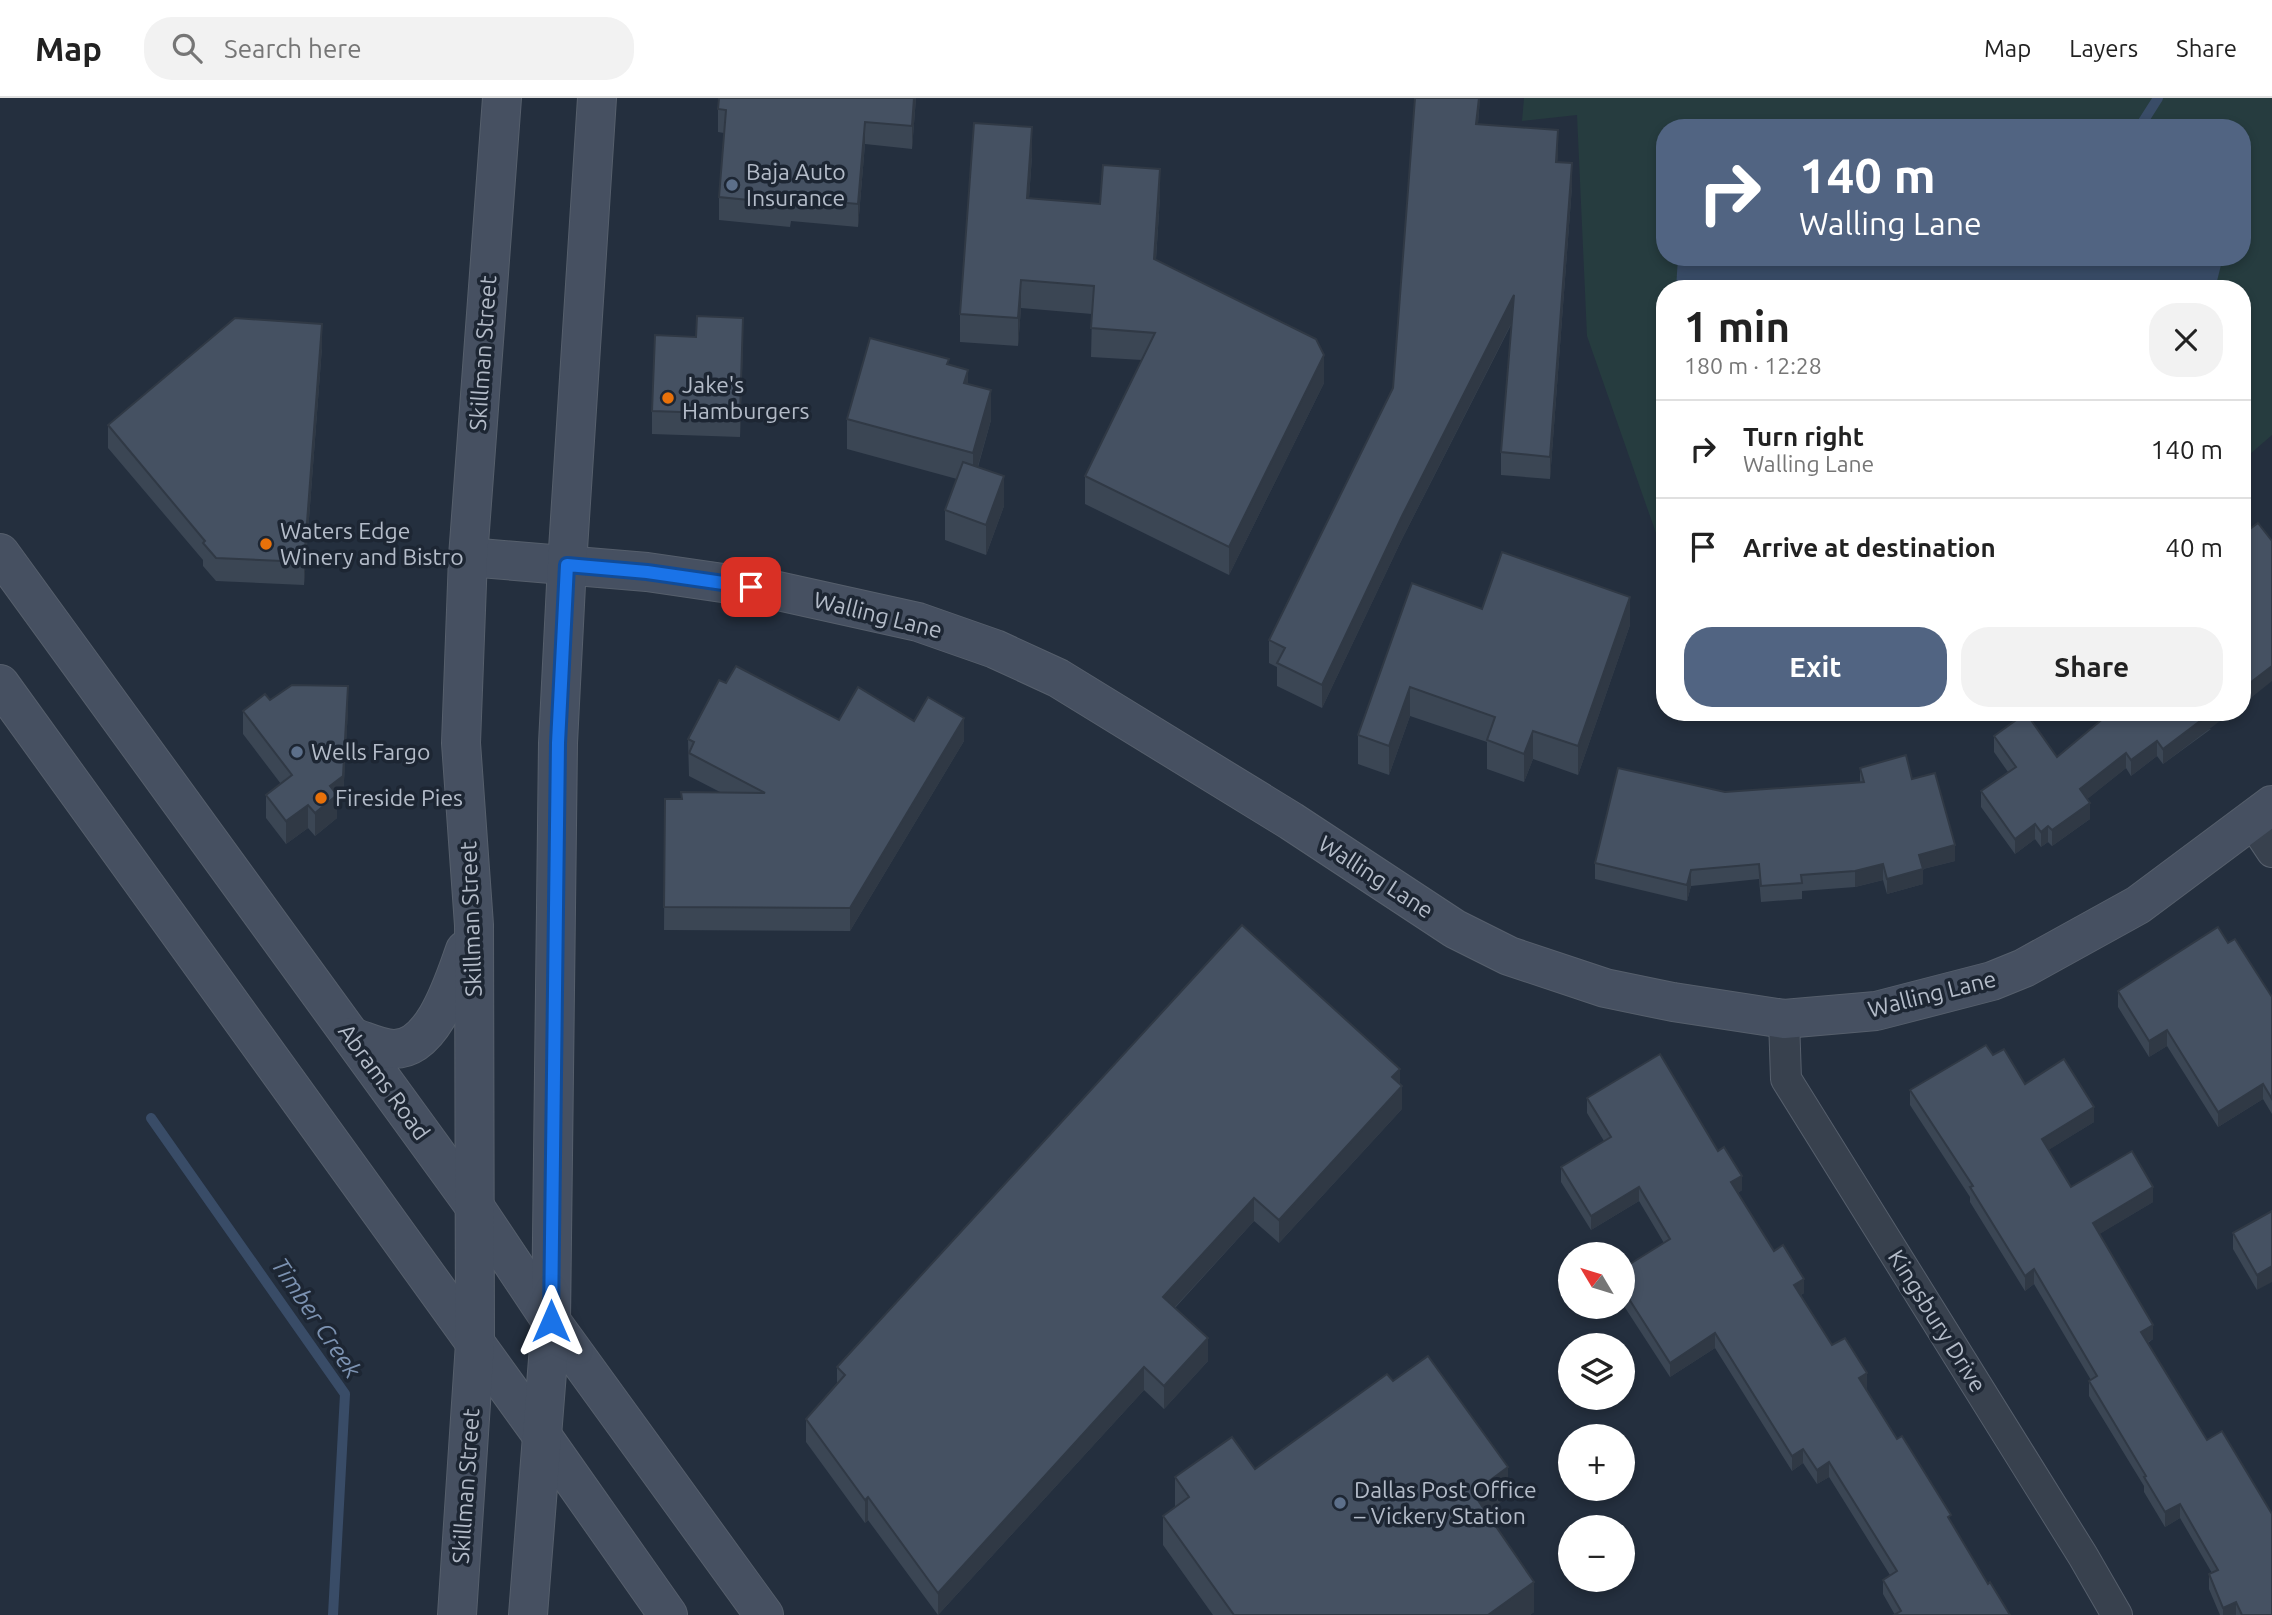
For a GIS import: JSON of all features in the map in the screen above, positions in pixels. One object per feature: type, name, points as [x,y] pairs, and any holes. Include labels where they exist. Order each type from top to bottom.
[{"type":"main road","name":"Skillman Street","points":[[457,1615],[475,1343],[474,925],[461,743],[468,557],[502,98]]},
{"type":"main road","points":[[528,1615],[551,1321],[558,743],[597,98]]},
{"type":"main road","name":"Abrams Road","points":[[0,553],[352,1037],[475,1208],[551,1321],[764,1615]]},
{"type":"main road","name":"Walling Lane","points":[[468,557],[647,572],[778,591],[918,622],[995,649],[1058,678],[1133,722],[1291,821],[1455,929],[1509,956],[1605,988],[1673,1002],[1784,1019],[1876,1011],[1992,981],[2024,968],[2138,905],[2265,826]]},
{"type":"main road","points":[[0,684],[543,1437],[668,1615]]},
{"type":"main road","points":[[352,1037],[393,1049],[406,1048],[421,1038],[444,1007],[474,925]]},
{"type":"street","name":"Kingsbury Drive","points":[[1784,1019],[1786,1079],[2117,1615]]},
{"type":"green space","points":[[1524,98],[2272,98],[2272,435],[2251,453],[2251,280],[1656,280],[1656,533],[1587,336],[1577,115],[1522,121]]},
{"type":"water","points":[[1677,266],[2221,266],[2217,280],[1677,280]]},
{"type":"building","points":[[719,98],[914,98],[912,126],[865,122],[858,204],[791,198],[790,204],[719,197],[726,110],[718,109]]},
{"type":"building","points":[[1415,98],[1479,98],[1476,124],[1558,130],[1556,162],[1572,163],[1550,457],[1501,452],[1514,295],[1402,516],[1322,685],[1277,663],[1285,648],[1269,640],[1393,388]]},
{"type":"building","points":[[974,123],[1032,127],[1027,198],[1100,204],[1103,165],[1160,169],[1154,259],[1316,339],[1324,355],[1229,547],[1085,476],[1155,333],[1091,328],[1094,286],[1021,280],[1018,318],[960,314]]},
{"type":"building","points":[[697,316],[743,318],[740,414],[652,411],[655,335],[696,337]]},
{"type":"building","points":[[235,318],[322,324],[304,562],[216,558],[203,543],[205,541],[108,425]]},
{"type":"building","points":[[870,338],[949,359],[947,364],[968,370],[964,383],[991,390],[973,453],[847,419]]},
{"type":"building","points":[[963,462],[1004,476],[986,525],[945,510]]},
{"type":"building","points":[[2258,523],[2272,541],[2272,666],[2251,682],[2251,528]]},
{"type":"building","points":[[1502,552],[1630,597],[1578,746],[1533,731],[1524,754],[1487,740],[1495,717],[1410,687],[1389,746],[1358,735],[1412,583],[1482,609]]},
{"type":"building","points":[[736,666],[839,720],[858,687],[914,721],[928,697],[964,718],[850,908],[664,907],[665,799],[682,799],[681,792],[765,793],[689,753],[694,742],[688,739],[719,680],[726,683]]},
{"type":"building","points":[[292,685],[348,686],[343,776],[330,786],[337,795],[315,813],[308,805],[286,821],[266,795],[292,775],[243,711],[265,694],[270,700]]},
{"type":"building","points":[[2015,721],[2032,721],[2057,757],[2100,721],[2200,721],[2163,749],[2157,741],[2131,760],[2126,753],[2080,789],[2090,803],[2052,830],[2048,826],[2041,832],[2035,824],[2015,839],[1981,791],[2016,767],[1994,736]]},
{"type":"building","points":[[1906,755],[1912,779],[1935,773],[1955,845],[1919,855],[1923,869],[1887,879],[1883,864],[1855,871],[1801,875],[1802,883],[1761,886],[1759,864],[1691,870],[1687,885],[1595,863],[1618,768],[1725,792],[1864,782],[1860,768]]},
{"type":"building","points":[[1242,925],[1400,1069],[1392,1077],[1402,1086],[1279,1220],[1254,1198],[1163,1297],[1208,1338],[1164,1386],[1144,1367],[938,1593],[868,1497],[865,1500],[806,1419],[845,1375],[837,1367]]},
{"type":"building","points":[[2218,927],[2228,943],[2235,939],[2272,997],[2272,1099],[2263,1084],[2218,1112],[2167,1030],[2149,1041],[2118,991]]},
{"type":"building","points":[[1986,1045],[1993,1055],[2004,1049],[2025,1084],[2064,1059],[2094,1107],[2042,1139],[2071,1187],[2132,1151],[2153,1187],[2093,1223],[2153,1325],[2141,1332],[2207,1440],[2222,1431],[2272,1514],[2272,1615],[2242,1615],[2236,1602],[2223,1608],[2209,1574],[2218,1570],[2180,1504],[2165,1512],[2089,1381],[2097,1376],[2034,1269],[2025,1276],[1970,1187],[1973,1186],[1910,1090]]},
{"type":"building","points":[[1660,1054],[1718,1151],[1724,1147],[1742,1176],[1731,1182],[1774,1251],[1783,1245],[1804,1279],[1794,1285],[1832,1345],[1845,1338],[1867,1373],[1859,1378],[1897,1439],[1902,1436],[1951,1515],[1948,1517],[1988,1584],[1990,1582],[2010,1615],[1894,1615],[1901,1611],[1883,1580],[1897,1571],[1829,1462],[1817,1470],[1803,1449],[1792,1456],[1715,1333],[1670,1363],[1635,1308],[1635,1261],[1670,1239],[1639,1187],[1591,1216],[1561,1167],[1611,1137],[1587,1098]]},
{"type":"building","points":[[2272,1211],[2272,1266],[2257,1275],[2233,1233]]},
{"type":"building","name":"Dallas Post Office – Vickery Station","points":[[1428,1356],[1508,1467],[1473,1493],[1534,1582],[1488,1615],[1234,1615],[1163,1516],[1189,1497],[1175,1477],[1232,1437],[1255,1469],[1387,1374],[1393,1381]]},
{"type":"waterway","points":[[2145,119],[2158,98]]},
{"type":"waterway","name":"Timber Creek","points":[[151,1118],[345,1394],[333,1615]]},
{"type":"place","name":"Baja Auto Insurance","points":[[732,185]]},
{"type":"place","name":"Jake's Hamburgers","points":[[668,398]]},
{"type":"place","name":"Waters Edge Winery and Bistro","points":[[266,544]]},
{"type":"place","name":"Wells Fargo","points":[[297,752]]},
{"type":"place","name":"Fireside Pies","points":[[321,798]]},
{"type":"place","name":"Dallas Post Office – Vickery Station","points":[[1340,1503]]},
{"type":"route","points":[[551,1321],[558,743],[567,565],[647,572],[751,587]]}]
